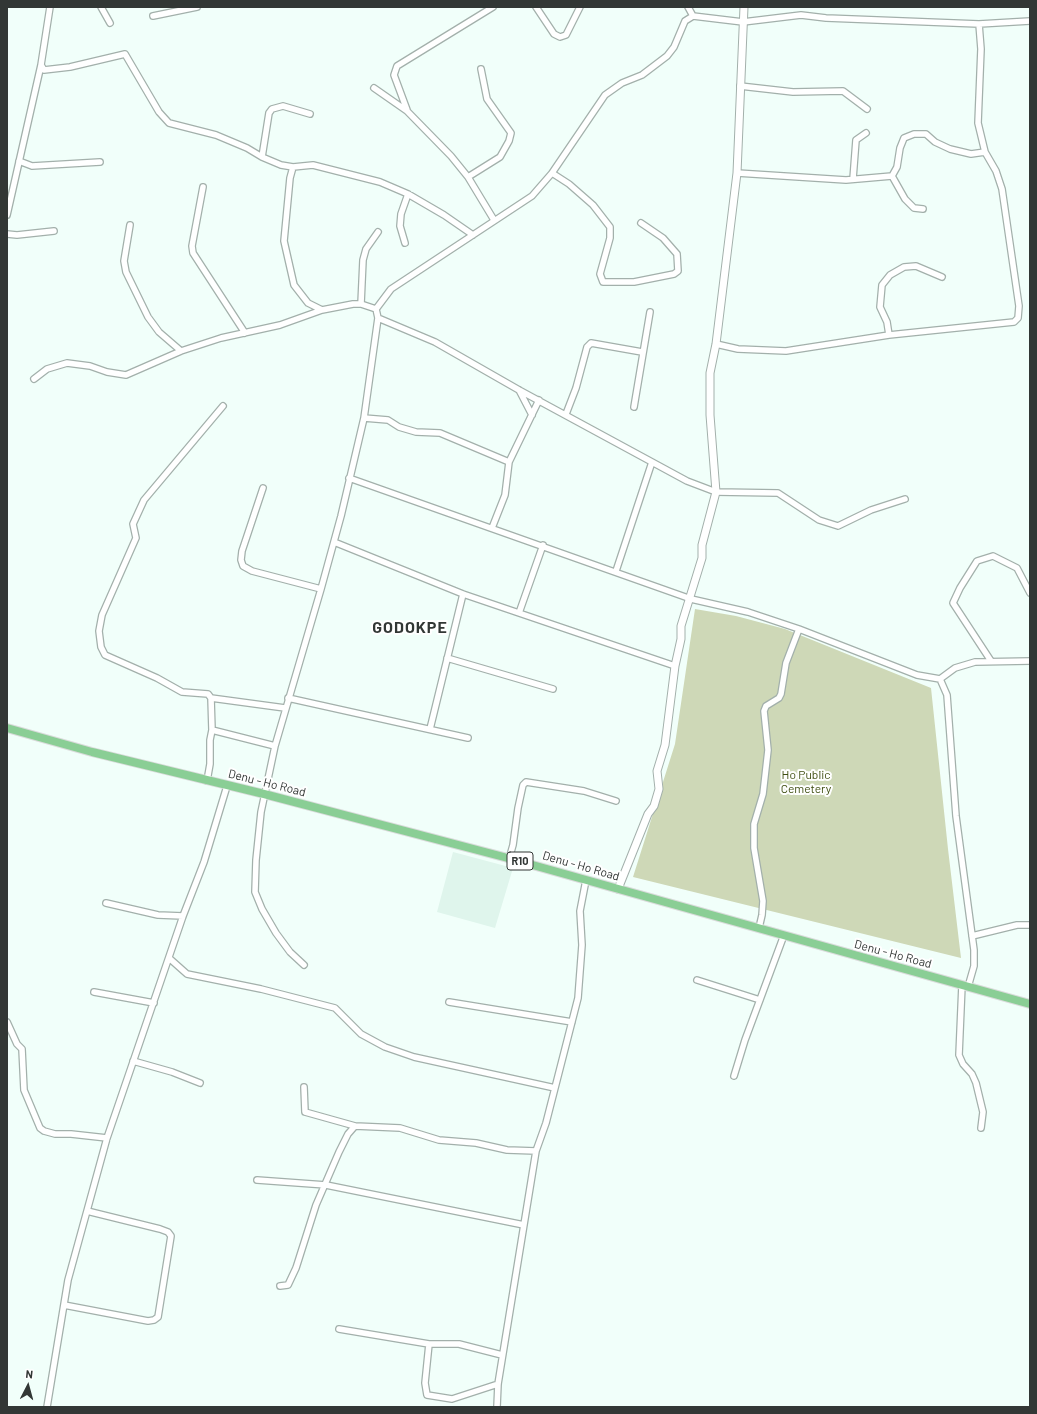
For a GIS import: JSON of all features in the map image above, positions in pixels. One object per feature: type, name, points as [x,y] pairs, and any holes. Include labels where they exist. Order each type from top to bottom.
[{"type":"main road","name":"Denu - Ho Road","points":[[7,728],[92,752],[264,794],[509,859],[1030,1004]]},
{"type":"street","points":[[7,215],[41,65],[50,7]]},
{"type":"street","points":[[101,7],[110,23]]},
{"type":"street","points":[[153,16],[197,7]]},
{"type":"street","points":[[407,111],[394,75],[397,66],[493,7]]},
{"type":"street","points":[[536,7],[554,34],[560,37],[566,35],[580,7]]},
{"type":"street","points":[[688,7],[693,16]]},
{"type":"street","points":[[618,889],[648,814],[654,806],[659,789],[657,771],[665,745],[675,666],[680,652],[681,626],[702,558],[702,545],[716,492],[710,415],[710,373],[716,344],[736,173],[744,7]]},
{"type":"street","points":[[304,965],[290,952],[276,933],[262,909],[255,892],[256,860],[264,794],[285,708],[334,542],[364,418],[378,318],[376,309],[391,289],[438,256],[532,196],[552,173],[605,95],[622,83],[642,75],[667,56],[674,47],[685,21],[693,16],[743,22],[801,15],[826,18],[979,24],[1030,21]]},
{"type":"street","points":[[716,344],[738,349],[786,351],[889,335],[1009,323],[1014,322],[1018,318],[1019,306],[1002,189],[996,171],[985,152],[978,123],[981,49],[979,24]]},
{"type":"street","points":[[41,65],[44,70],[70,67],[125,54],[159,112],[169,123],[216,136],[247,148],[262,157],[281,165],[293,167],[312,165],[380,182],[408,194],[444,214],[473,235]]},
{"type":"street","points":[[468,177],[500,157],[509,141],[510,133],[487,99],[481,69]]},
{"type":"street","points":[[740,86],[793,92],[843,91],[867,109]]},
{"type":"street","points":[[374,88],[407,111],[451,156],[468,177],[494,220]]},
{"type":"street","points":[[262,157],[269,113],[272,109],[283,106],[310,114]]},
{"type":"street","points":[[853,179],[856,140],[866,133]]},
{"type":"street","points":[[892,176],[897,167],[900,148],[904,138],[914,134],[926,134],[935,142],[971,154],[985,152]]},
{"type":"street","points":[[19,161],[32,166],[100,162]]},
{"type":"street","points":[[293,167],[290,178],[284,226],[284,242],[294,285],[308,304],[322,310]]},
{"type":"street","points":[[552,173],[569,184],[593,205],[610,227],[610,238],[600,274],[603,282],[634,282],[674,274],[678,271],[677,254],[663,238],[641,223]]},
{"type":"street","points":[[736,173],[853,179],[892,176]]},
{"type":"street","points":[[892,176],[905,198],[914,208],[923,209]]},
{"type":"street","points":[[203,187],[192,246],[193,253],[245,333]]},
{"type":"street","points":[[405,243],[400,226],[401,214],[408,194]]},
{"type":"street","points":[[130,225],[124,260],[126,272],[148,317],[159,332],[181,351]]},
{"type":"street","points":[[7,234],[17,235],[54,231]]},
{"type":"street","points":[[361,304],[363,260],[366,249],[378,232]]},
{"type":"street","points":[[889,335],[887,322],[880,307],[882,286],[890,275],[904,266],[916,266],[942,277]]},
{"type":"street","points":[[34,379],[47,369],[67,363],[90,366],[107,372],[126,375],[181,351],[280,325],[322,310],[353,304],[361,304],[376,309]]},
{"type":"street","points":[[634,406],[650,312]]},
{"type":"street","points":[[378,318],[435,342],[519,390],[566,414],[686,481],[716,492],[778,493],[819,520],[838,526],[871,510],[905,499]]},
{"type":"street","points":[[566,414],[576,388],[587,347],[591,342],[642,352]]},
{"type":"street","points":[[519,390],[532,415]]},
{"type":"street","points":[[492,528],[505,495],[509,462],[539,400]]},
{"type":"street","points":[[223,406],[144,500],[133,524],[136,538],[102,615],[99,631],[101,647],[105,655],[156,678],[182,692],[208,694],[211,698],[285,708]]},
{"type":"street","points":[[364,418],[388,420],[399,427],[416,432],[440,433],[509,462]]},
{"type":"street","points":[[616,571],[652,462]]},
{"type":"street","points":[[349,478],[616,571],[690,599],[748,612],[799,629],[917,675],[940,679],[954,668],[975,662],[1030,661]]},
{"type":"street","points":[[263,488],[242,551],[241,560],[244,566],[252,571],[321,589]]},
{"type":"street","points":[[334,542],[463,594],[675,666]]},
{"type":"street","points":[[519,613],[542,545]]},
{"type":"street","points":[[991,661],[953,603],[960,588],[977,561],[993,556],[1017,568],[1030,593]]},
{"type":"street","points":[[430,729],[463,594]]},
{"type":"street","points":[[759,928],[763,901],[754,848],[754,824],[763,794],[768,750],[764,711],[766,706],[781,694],[786,663],[799,629]]},
{"type":"street","points":[[447,658],[553,689]]},
{"type":"street","points":[[940,679],[947,695],[956,816],[972,936],[974,966],[965,986],[959,1056],[963,1064],[972,1074],[976,1083],[983,1112],[981,1128]]},
{"type":"street","points":[[207,781],[210,764],[210,740],[212,730],[211,698]]},
{"type":"street","points":[[288,698],[468,738]]},
{"type":"street","points":[[212,730],[275,746]]},
{"type":"street","points":[[509,859],[513,845],[523,785],[526,782],[584,791],[616,801]]},
{"type":"street","points":[[47,1407],[68,1280],[107,1138],[183,916],[204,862],[227,786]]},
{"type":"street","points":[[497,1407],[502,1354],[536,1151],[546,1123],[578,998],[582,945],[580,911],[586,880]]},
{"type":"street","points":[[106,903],[158,915],[183,916]]},
{"type":"street","points":[[972,936],[1017,925],[1030,926]]},
{"type":"street","points":[[734,1076],[784,935]]},
{"type":"street","points":[[169,958],[188,974],[335,1008],[361,1034],[385,1048],[414,1057],[555,1088]]},
{"type":"street","points":[[697,980],[760,1000]]},
{"type":"street","points":[[94,992],[154,1003]]},
{"type":"street","points":[[449,1002],[572,1022]]},
{"type":"street","points":[[7,1022],[17,1044],[22,1050],[24,1090],[40,1128],[44,1131],[55,1134],[107,1138]]},
{"type":"street","points":[[133,1061],[172,1072],[200,1083]]},
{"type":"street","points":[[304,1087],[305,1112],[355,1126],[400,1128],[439,1140],[476,1143],[507,1150],[536,1151]]},
{"type":"street","points":[[280,1286],[288,1285],[296,1268],[316,1205],[345,1140],[355,1126]]},
{"type":"street","points":[[257,1180],[326,1185],[524,1225]]},
{"type":"street","points":[[64,1306],[148,1321],[154,1320],[158,1317],[171,1236],[168,1232],[160,1229],[86,1211]]},
{"type":"street","points":[[340,1329],[429,1344],[460,1344],[502,1354]]},
{"type":"street","points":[[429,1344],[425,1383],[427,1395],[452,1399],[498,1384]]},
{"type":"shaded area","points":[[453,852],[513,868],[495,928],[437,912]]},
{"type":"green space","name":"Ho Public Cemetery","points":[[695,609],[736,616],[785,629],[931,688],[961,958],[633,877],[675,744]]},
{"type":"district","name":"GODOKPE","points":[[410,628]]}]
